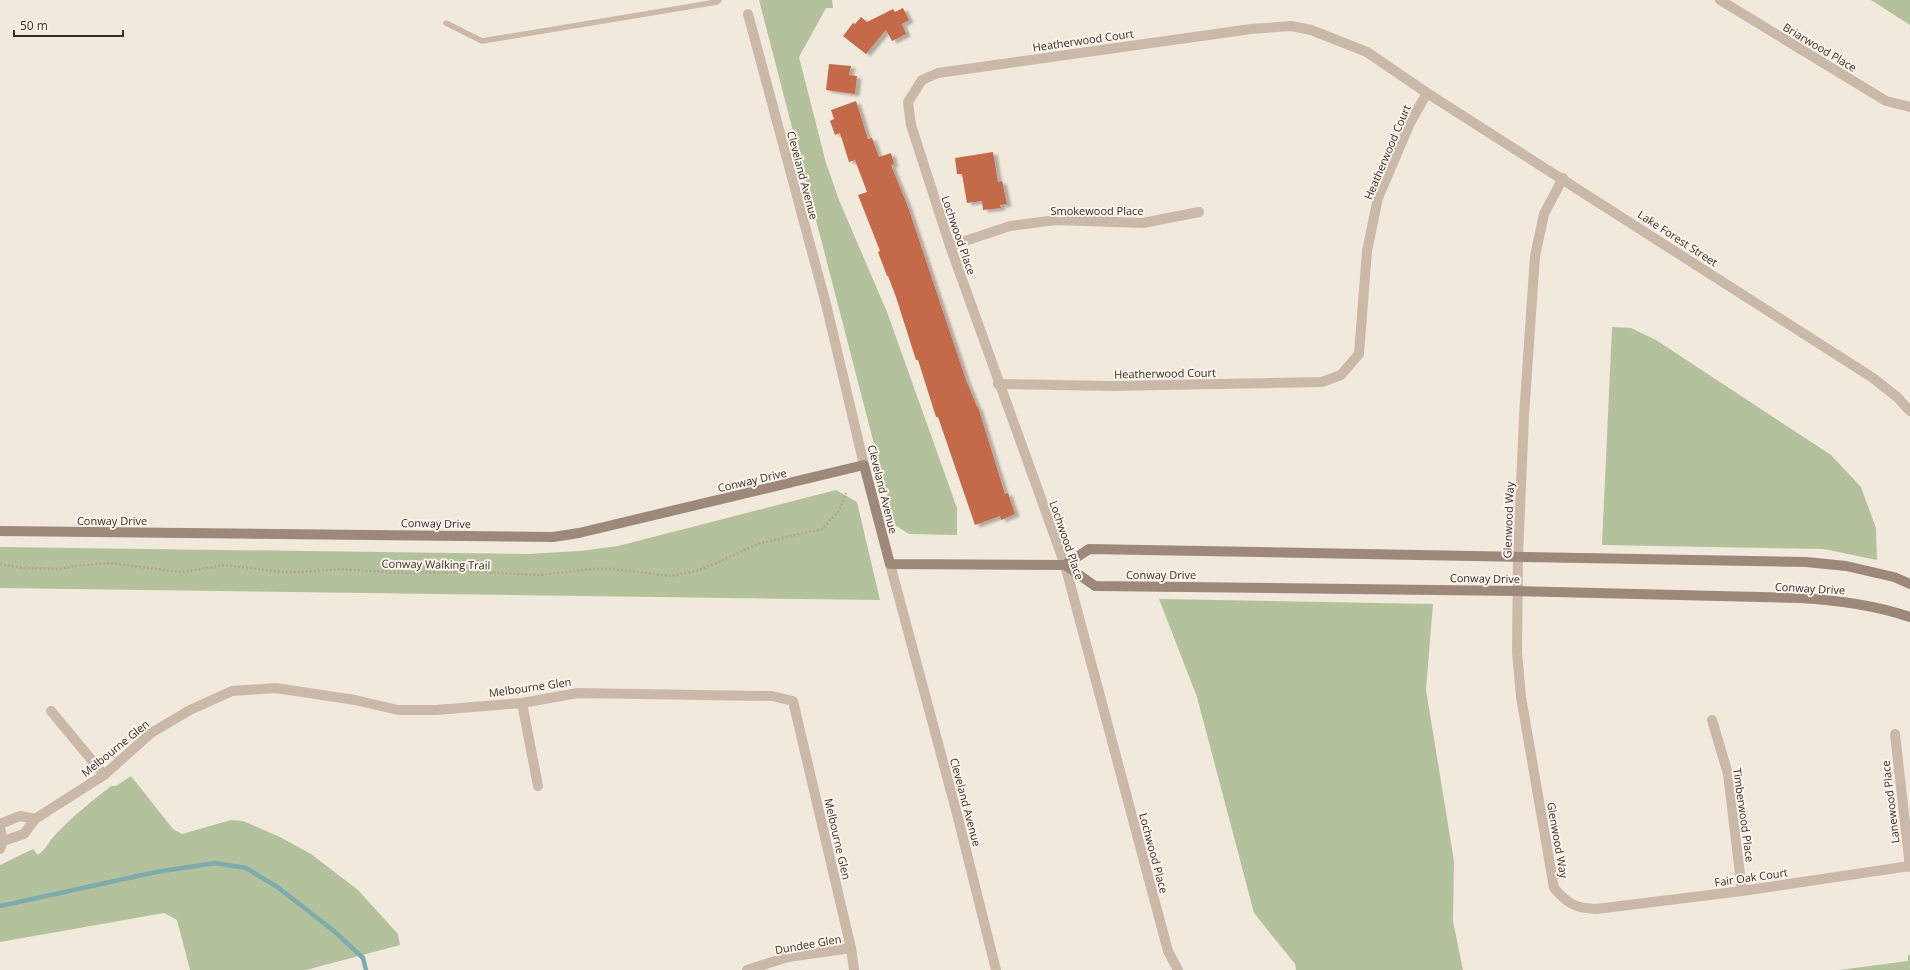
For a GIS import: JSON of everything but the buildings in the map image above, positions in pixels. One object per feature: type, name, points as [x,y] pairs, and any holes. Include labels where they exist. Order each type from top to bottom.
[{"type":"street","name":"Briarwood Place","points":[[1720,0],[1886,101],[1910,107]]},
{"type":"street","name":"Cleveland Avenue","points":[[748,14],[826,304],[864,465],[959,822],[996,970]]},
{"type":"street","name":"Heatherwood Court","points":[[911,125],[908,102],[922,80],[938,73],[1251,29],[1291,26],[1312,30],[1367,52],[1427,93],[1410,123],[1378,198],[1366,251],[1359,354],[1341,374],[1322,382],[1110,386],[998,384]]},
{"type":"street","name":"Lake Forest Street","points":[[1427,93],[1873,378],[1897,397],[1910,411]]},
{"type":"street","name":"Lochwood Place","points":[[911,125],[950,246],[998,384],[1065,564],[1168,951],[1178,970]]},
{"type":"street","name":"Glenwood Way","points":[[1562,178],[1544,214],[1535,256],[1524,416],[1518,556],[1517,652],[1521,697],[1554,888],[1565,900],[1579,908],[1596,909]]},
{"type":"street","name":"Smokewood Place","points":[[950,246],[1010,226],[1056,220],[1143,223],[1199,212]]},
{"type":"street","name":"Conway Drive","points":[[0,531],[553,537],[579,533],[864,465]]},
{"type":"street","name":"Conway Drive","points":[[1910,584],[1894,577],[1846,566],[1806,562],[1089,549],[1065,564],[1095,586],[1518,591],[1833,600],[1886,609],[1910,617]]},
{"type":"street","points":[[890,564],[1065,564]]},
{"type":"street","name":"Melbourne Glen","points":[[0,828],[2,845],[24,834],[35,819],[104,775],[151,733],[190,710],[232,691],[276,688],[355,700],[398,710],[436,710],[522,703],[578,693],[772,696],[793,701],[851,948],[854,970]]},
{"type":"street","points":[[522,703],[538,786]]},
{"type":"street","points":[[51,711],[104,775]]},
{"type":"street","name":"Timberwood Place","points":[[1712,720],[1728,774],[1742,891]]},
{"type":"street","name":"Lanewood Place","points":[[1894,734],[1910,866]]},
{"type":"street","points":[[0,824],[20,816],[35,819]]},
{"type":"street","name":"Fair Oak Court","points":[[1596,909],[1742,891],[1910,866]]},
{"type":"street","name":"Dundee Glen","points":[[747,970],[788,957],[851,948]]},
{"type":"lane","points":[[446,23],[482,41],[718,2],[719,0]]},
{"type":"path","name":"Conway Walking Trail","points":[[0,564],[25,568],[59,569],[110,563],[181,572],[226,565],[282,572],[341,569],[405,573],[476,572],[539,575],[592,569],[613,569],[672,576],[696,571],[757,544],[822,529],[839,511],[846,493]]},
{"type":"green space","points":[[759,0],[832,0],[833,8],[826,8],[799,57],[826,163],[839,200],[887,312],[957,508],[957,535],[909,534],[895,525]]},
{"type":"green space","points":[[1871,0],[1910,0],[1910,25]]},
{"type":"green space","points":[[1612,327],[1631,328],[1656,340],[1831,455],[1861,487],[1876,528],[1877,560],[1824,549],[1602,545]]},
{"type":"green space","points":[[836,490],[857,502],[880,600],[0,588],[0,547],[527,554],[580,551],[618,546]]},
{"type":"green space","points":[[1159,599],[1433,604],[1426,690],[1454,861],[1453,921],[1463,970],[1296,970],[1295,964],[1254,913],[1197,697]]},
{"type":"green space","points":[[131,776],[173,829],[182,834],[231,820],[243,821],[280,837],[311,854],[358,890],[398,934],[400,945],[306,970],[190,970],[177,920],[164,913],[0,942],[0,865],[33,849],[38,855],[44,850],[56,834],[83,809],[111,786],[116,786]]},
{"type":"green space","points":[[1908,955],[1910,955],[1910,970],[1839,970],[1908,961]]},
{"type":"waterway","points":[[0,906],[156,872],[215,863],[246,868],[276,886],[334,931],[363,958],[366,970]]}]
